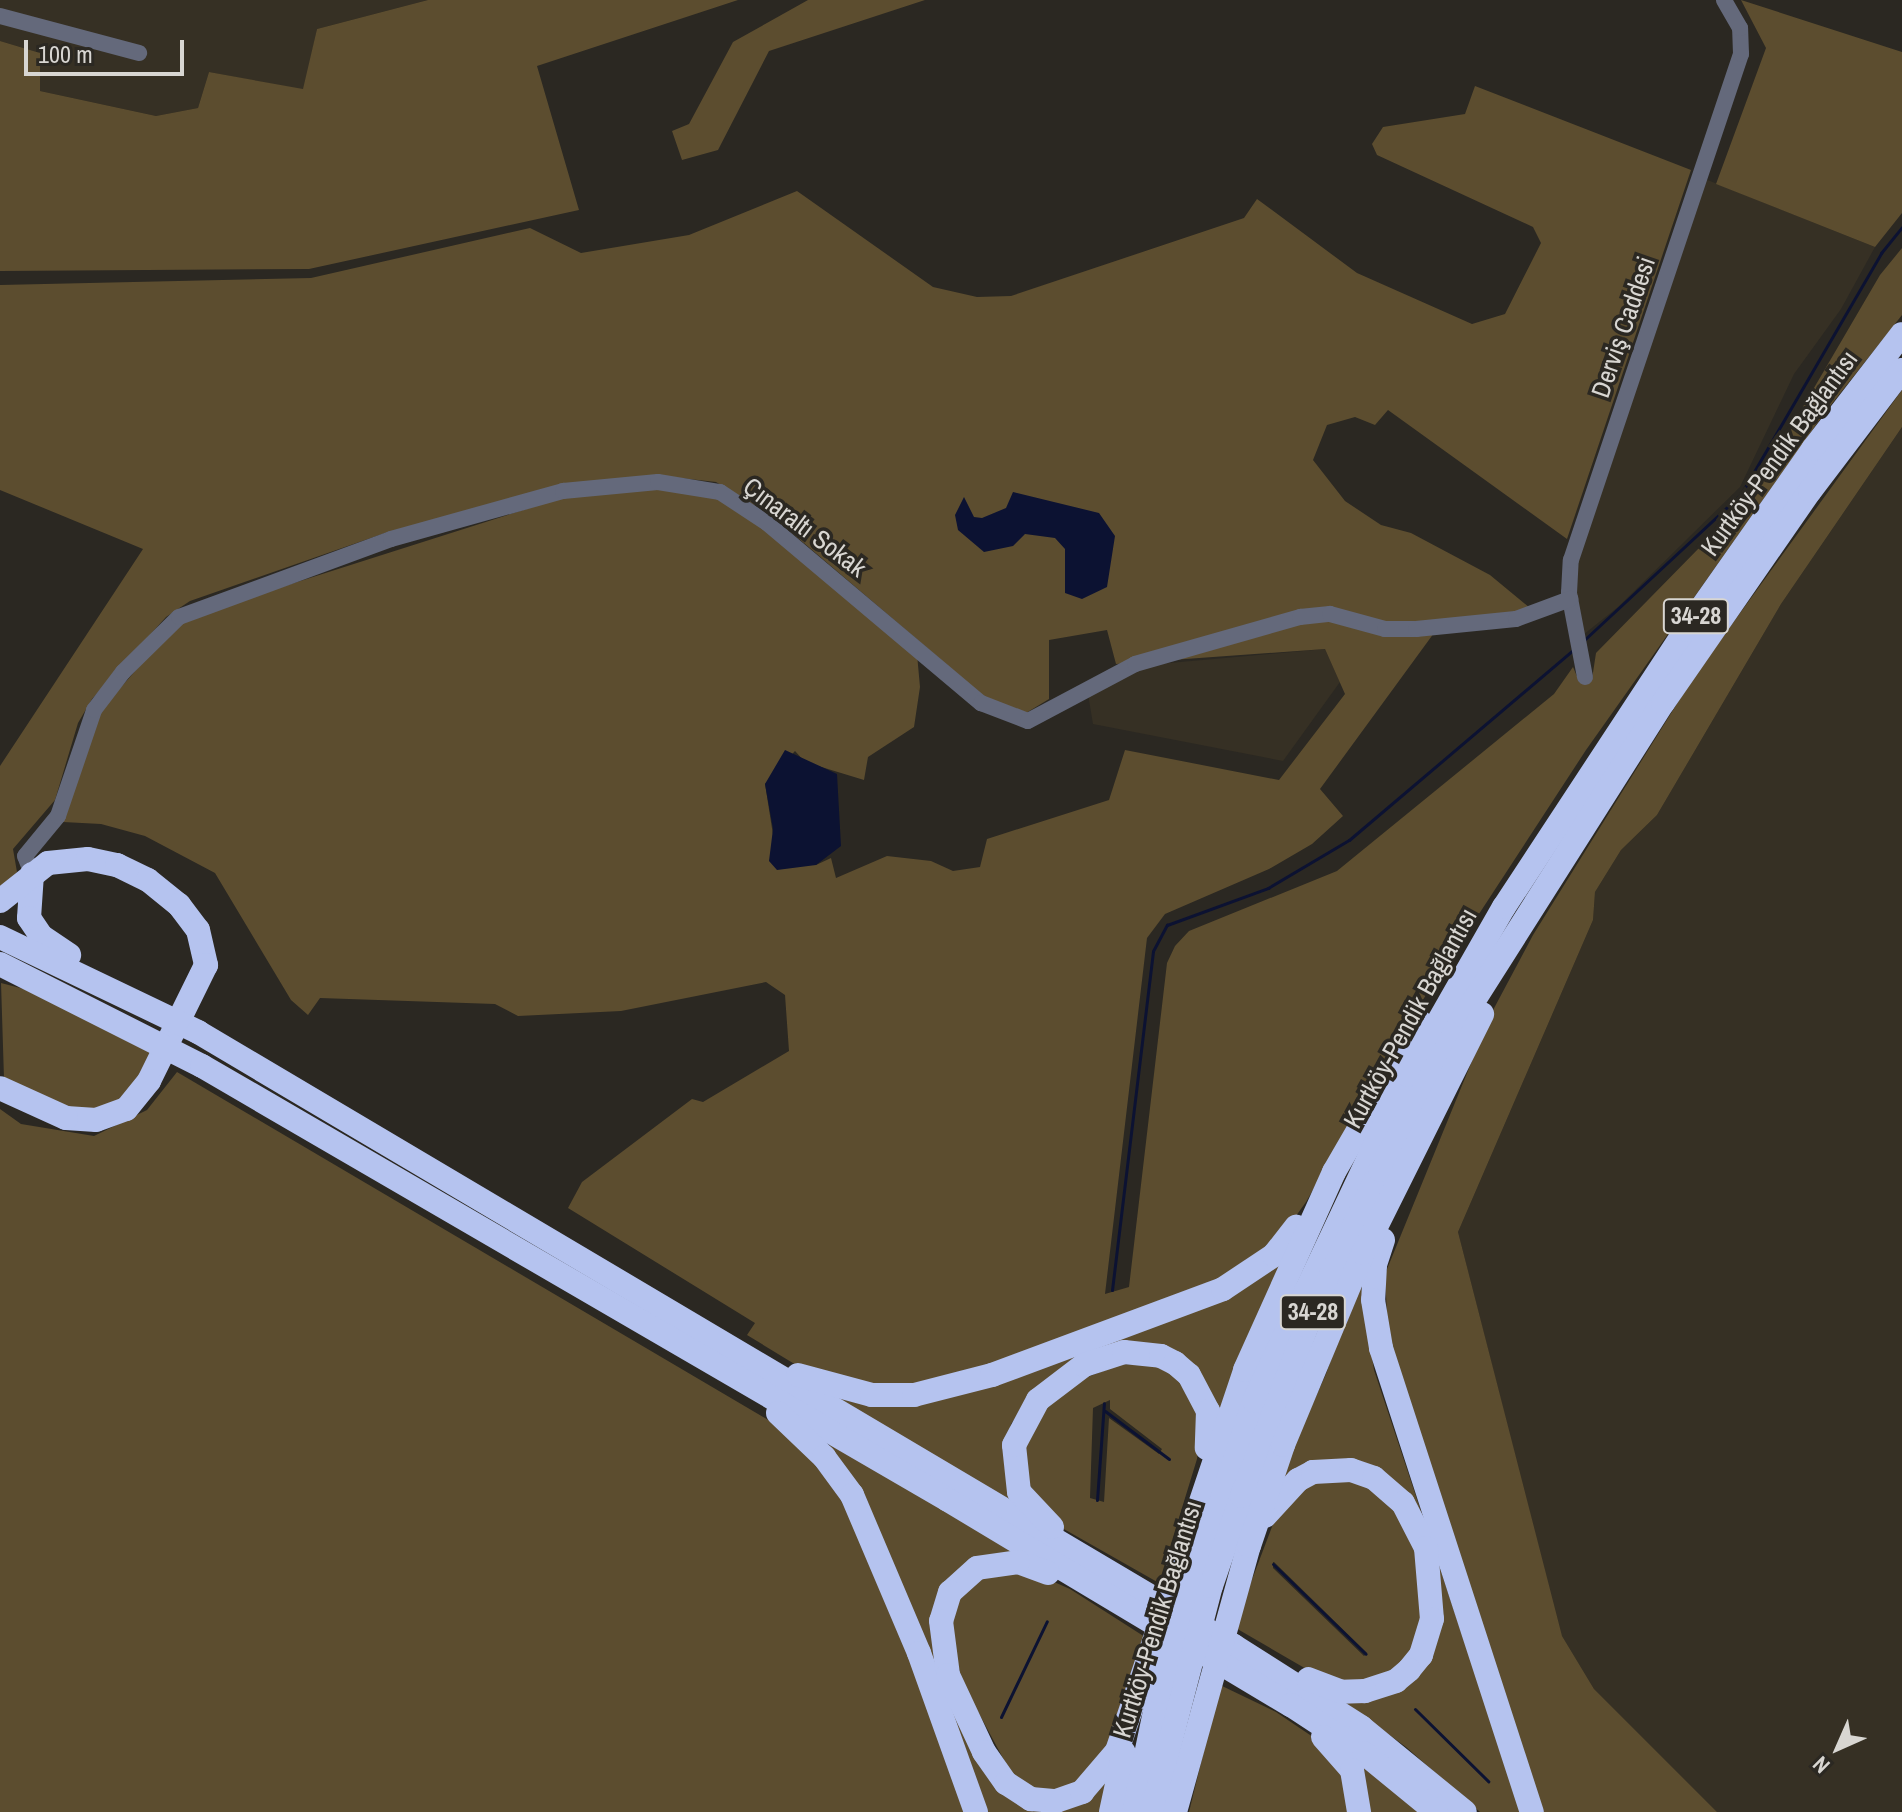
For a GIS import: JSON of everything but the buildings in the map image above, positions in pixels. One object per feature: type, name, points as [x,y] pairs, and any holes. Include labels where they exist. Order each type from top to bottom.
[{"type":"highway","name":"Kurtköy-Pendik Bağlantısı","points":[[1134,1812],[1159,1692],[1254,1401],[1357,1174],[1504,907],[1686,630],[1813,449],[1902,334]]},
{"type":"highway","name":"Kurtköy-Pendik Bağlantısı","points":[[1152,1812],[1211,1586],[1307,1326],[1424,1087],[1567,853],[1736,597],[1902,370]]},
{"type":"highway","points":[[1175,1812],[1183,1772],[1249,1546],[1283,1445],[1352,1280],[1567,853]]},
{"type":"highway","points":[[0,901],[32,874],[57,860],[88,859],[117,865],[160,887],[189,916],[204,944],[206,965],[198,990],[149,1081],[126,1109],[96,1120],[44,1111],[0,1088]]},
{"type":"highway","points":[[32,874],[27,909],[41,936],[754,1360],[1115,1588]]},
{"type":"highway","points":[[1111,1812],[1135,1703],[1203,1483],[1245,1370],[1334,1172],[1382,1081],[1472,944],[1504,907]]},
{"type":"highway","points":[[0,937],[198,1032]]},
{"type":"highway","points":[[0,964],[101,1011],[1115,1588]]},
{"type":"highway","points":[[0,976],[101,1011]]},
{"type":"highway","points":[[1410,1160],[1375,1265],[1373,1300],[1381,1348],[1532,1812]]},
{"type":"highway","points":[[754,1360],[846,1390],[914,1395],[1059,1354],[1249,1274],[1274,1255],[1334,1172]]},
{"type":"highway","points":[[686,1346],[800,1431],[852,1495],[919,1653],[976,1812]]},
{"type":"highway","points":[[1203,1483],[1208,1411],[1189,1375],[1161,1356],[1124,1352],[1103,1358],[1066,1376],[1038,1400],[1014,1445],[1019,1492],[1044,1522],[1115,1588],[1145,1621],[1291,1705],[1364,1753],[1436,1812]]},
{"type":"highway","points":[[1234,1646],[1323,1687],[1365,1691],[1396,1681],[1409,1670],[1421,1655],[1432,1619],[1432,1573],[1426,1548],[1403,1503],[1374,1478],[1332,1469],[1298,1480],[1269,1508],[1249,1546]]},
{"type":"highway","points":[[1135,1703],[1103,1773],[1082,1792],[1056,1801],[1031,1799],[1006,1783],[984,1752],[948,1675],[941,1621],[950,1592],[977,1568],[1018,1562],[1152,1597],[1361,1727],[1465,1812]]},
{"type":"highway","points":[[1291,1705],[1352,1770],[1359,1812]]},
{"type":"highway","points":[[1181,1812],[1183,1772]]},
{"type":"street","name":"Derviş Caddesi","points":[[1583,669],[1570,599],[1580,524],[1741,54],[1740,28],[1724,0]]},
{"type":"street","points":[[0,16],[139,53]]},
{"type":"street","name":"Çınaraltı Sokak","points":[[32,874],[25,856],[58,816],[94,710],[123,672],[179,617],[391,539],[563,491],[658,482],[720,492],[767,523],[981,703],[1028,721],[1135,664],[1300,617],[1330,614],[1385,629],[1416,629],[1516,619],[1570,599]]},
{"type":"shaded area","points":[[0,0],[428,0],[317,29],[304,90],[209,72],[198,108],[156,116],[40,91],[40,53],[0,41]]},
{"type":"shaded area","points":[[428,0],[738,0],[537,66],[579,210],[309,269],[0,271],[0,41],[40,53],[40,91],[156,116],[198,108],[209,72],[303,89],[317,29]]},
{"type":"shaded area","points":[[808,0],[925,0],[769,51],[718,150],[682,160],[672,131],[689,124],[733,42]]},
{"type":"shaded area","points":[[1741,0],[1902,52],[1902,213],[1875,247],[1716,184],[1766,48]]},
{"type":"shaded area","points":[[1475,86],[1691,170],[1567,539],[1388,410],[1375,425],[1355,417],[1327,425],[1313,460],[1345,501],[1381,525],[1411,533],[1490,575],[1530,608],[1434,633],[1320,789],[1343,816],[1312,844],[1269,869],[1165,914],[1147,938],[1105,1294],[1129,1287],[1167,963],[1175,946],[1189,931],[1337,871],[1554,694],[1573,667],[1579,681],[1592,679],[1596,653],[1752,494],[1880,275],[1902,248],[1902,315],[1823,415],[1586,750],[1411,1018],[1306,1202],[1275,1245],[1249,1267],[955,1378],[878,1389],[806,1371],[747,1335],[755,1323],[568,1208],[582,1182],[692,1099],[703,1102],[789,1051],[785,995],[766,982],[621,1011],[518,1016],[495,1004],[320,998],[308,1015],[291,1000],[215,873],[145,836],[101,824],[63,822],[100,711],[173,628],[197,614],[564,497],[661,486],[713,494],[768,530],[917,654],[920,687],[914,727],[868,757],[864,780],[805,762],[795,751],[765,784],[774,841],[816,865],[831,858],[836,878],[887,856],[931,861],[953,871],[980,867],[987,839],[1109,800],[1125,750],[1279,780],[1345,694],[1325,649],[1116,664],[1107,630],[1049,640],[1049,699],[1026,713],[987,699],[771,515],[716,482],[662,476],[388,532],[190,601],[166,617],[92,699],[78,723],[55,800],[13,849],[17,872],[0,890],[0,766],[143,549],[0,490],[0,285],[311,278],[530,228],[581,253],[689,235],[797,191],[933,287],[977,297],[1011,296],[1244,218],[1257,199],[1357,273],[1472,324],[1505,314],[1541,243],[1533,227],[1377,155],[1372,144],[1383,127],[1465,114]]},
{"type":"shaded area","points":[[1705,179],[1875,247],[1841,309],[1794,374],[1740,487],[1618,607],[1583,635],[1574,601],[1581,541]]},
{"type":"shaded area","points":[[1902,390],[1902,427],[1781,604],[1657,815],[1621,850],[1595,892],[1593,920],[1458,1232],[1562,1636],[1594,1689],[1717,1812],[1543,1812],[1388,1336],[1385,1274],[1492,1012],[1533,935],[1693,678]]},
{"type":"shaded area","points":[[1902,427],[1902,1812],[1717,1812],[1594,1689],[1560,1633],[1458,1232],[1593,920],[1595,892],[1621,850],[1657,815],[1781,604]]},
{"type":"shaded area","points":[[1325,649],[1340,682],[1283,761],[1093,724],[1088,694],[1147,665]]},
{"type":"shaded area","points":[[1,983],[28,990],[152,1053],[138,1084],[109,1109],[71,1108],[4,1078]]},
{"type":"shaded area","points":[[177,1072],[787,1431],[851,1509],[969,1812],[0,1812],[0,1109],[21,1124],[94,1136],[147,1110]]},
{"type":"shaded area","points":[[1294,1244],[1215,1428],[1159,1347],[1035,1390],[1011,1424],[1004,1463],[1009,1489],[1021,1509],[835,1396],[1044,1366]]},
{"type":"shaded area","points":[[1360,1278],[1374,1370],[1521,1812],[1480,1812],[1406,1747],[1339,1698],[1398,1687],[1439,1596],[1372,1469],[1275,1488],[1326,1374]]},
{"type":"shaded area","points":[[1122,1364],[1155,1366],[1176,1376],[1202,1422],[1197,1459],[1159,1583],[1055,1524],[1026,1490],[1023,1446],[1047,1406],[1082,1379]],"holes":[[[1110,1400],[1110,1409],[1162,1449],[1159,1454],[1109,1418],[1104,1502],[1090,1498],[1093,1408]]]},
{"type":"shaded area","points":[[832,1444],[1018,1555],[991,1555],[931,1630],[1017,1802],[1111,1777],[1104,1812],[981,1812],[825,1449]]},
{"type":"shaded area","points":[[1362,1480],[1400,1512],[1426,1579],[1416,1652],[1378,1684],[1327,1681],[1234,1627],[1281,1503],[1307,1483]],"holes":[[[1274,1562],[1367,1653],[1364,1656],[1273,1568]]]},
{"type":"shaded area","points":[[988,1573],[1036,1574],[1070,1589],[1145,1637],[1111,1747],[1070,1789],[1034,1789],[1011,1773],[962,1682],[952,1636],[953,1606],[962,1591]]},
{"type":"shaded area","points":[[1220,1685],[1276,1712],[1313,1737],[1340,1763],[1354,1812],[1189,1812]]},
{"type":"shaded area","points":[[1355,1759],[1419,1812],[1368,1812]]},
{"type":"water","points":[[1013,492],[1099,513],[1115,536],[1107,587],[1082,599],[1065,593],[1065,549],[1055,538],[1025,534],[1013,546],[984,552],[958,530],[955,515],[964,497],[974,517],[982,518],[1006,508]]},
{"type":"water","points":[[785,750],[837,774],[841,846],[816,865],[777,870],[769,861],[773,829],[765,784]]},
{"type":"waterway","points":[[1583,641],[1741,494],[1881,253],[1902,227]]},
{"type":"waterway","points":[[1112,1290],[1153,951],[1167,925],[1268,888],[1349,840],[1574,649]]},
{"type":"waterway","points":[[1097,1500],[1104,1403]]},
{"type":"waterway","points":[[1105,1411],[1169,1459]]},
{"type":"waterway","points":[[1273,1564],[1366,1654]]},
{"type":"waterway","points":[[1001,1717],[1047,1621]]},
{"type":"waterway","points":[[1415,1709],[1488,1781]]}]
